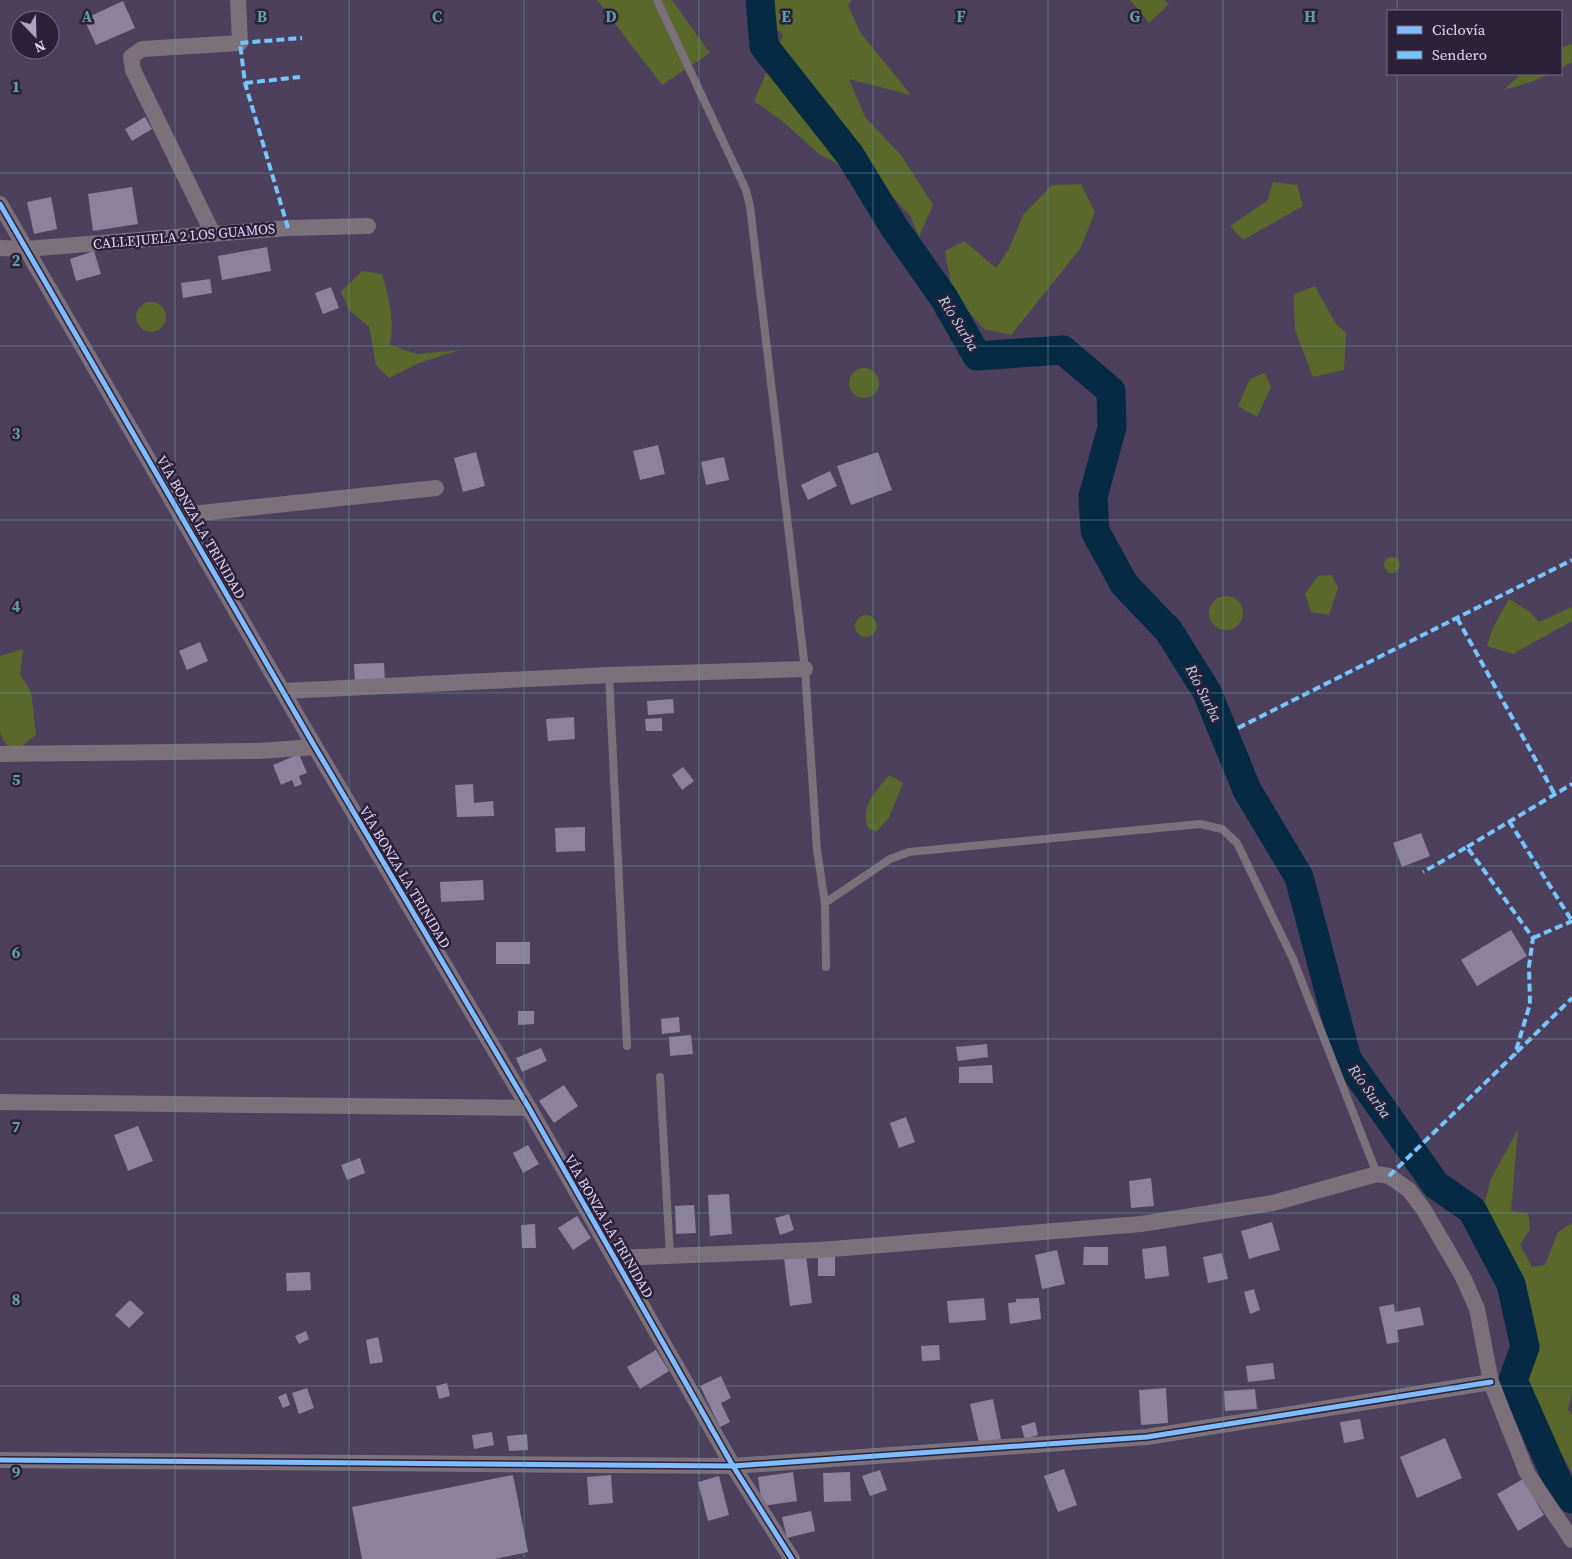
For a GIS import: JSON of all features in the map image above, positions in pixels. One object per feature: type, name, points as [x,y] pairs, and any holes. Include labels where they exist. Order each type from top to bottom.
[{"type":"street","points":[[213,234],[133,70],[131,57],[142,49],[240,43],[238,0]]},
{"type":"street","name":"VÍA BONZA LA TRINIDAD","points":[[0,204],[315,747],[529,1108],[734,1466],[792,1559]]},
{"type":"street","name":"CALLEJUELA 2 LOS GUAMOS","points":[[0,248],[26,249],[288,228],[368,226]]},
{"type":"street","points":[[182,515],[436,488]]},
{"type":"street","points":[[284,691],[610,675],[805,669]]},
{"type":"street","points":[[0,754],[258,751],[315,747]]},
{"type":"street","points":[[0,1102],[529,1108]]},
{"type":"street","points":[[615,1258],[820,1250],[1140,1224],[1273,1203],[1377,1174],[1389,1176],[1408,1190],[1424,1210],[1463,1277],[1477,1309],[1491,1382],[1527,1473],[1572,1540]]},
{"type":"street","points":[[0,1460],[734,1466],[1147,1438],[1491,1382]]},
{"type":"lane","points":[[657,0],[746,190],[750,206],[805,669],[817,850],[825,903],[826,967]]},
{"type":"lane","points":[[610,675],[627,1046]]},
{"type":"lane","points":[[825,903],[890,859],[909,852],[1200,824],[1222,829],[1237,843],[1293,959],[1377,1174]]},
{"type":"lane","points":[[660,1077],[670,1256]]},
{"type":"green space","points":[[597,0],[672,0],[710,53],[662,85]]},
{"type":"green space","points":[[744,0],[852,0],[848,5],[860,32],[911,95],[849,79],[865,117],[901,155],[933,205],[919,237],[910,215],[884,188],[819,154],[781,120],[754,101],[783,35]]},
{"type":"green space","points":[[1130,0],[1164,0],[1169,4],[1149,23]]},
{"type":"green space","points":[[1572,44],[1572,62],[1562,67],[1562,48]]},
{"type":"green space","points":[[1520,75],[1547,75],[1534,81],[1504,90]]},
{"type":"green space","points":[[1273,182],[1297,185],[1303,206],[1243,240],[1230,226],[1267,201]]},
{"type":"green space","points":[[1081,184],[1095,212],[1080,249],[1011,335],[984,329],[966,309],[951,284],[945,251],[964,241],[996,268],[1010,247],[1023,215],[1052,185]]},
{"type":"green space","points":[[362,271],[382,274],[392,318],[390,345],[417,354],[460,350],[419,363],[389,378],[376,365],[369,327],[349,310],[341,292]]},
{"type":"green space","points":[[1315,286],[1336,324],[1346,333],[1344,370],[1313,377],[1295,330],[1294,294]]},
{"type":"green space","points":[[151,302],[162,306],[166,317],[162,328],[151,332],[140,328],[136,317],[140,306]]},
{"type":"green space","points":[[864,368],[870,369],[878,377],[878,389],[870,397],[864,398],[858,397],[850,389],[849,383],[850,377],[858,369]]},
{"type":"green space","points":[[1265,373],[1271,387],[1257,417],[1238,406],[1250,379]]},
{"type":"green space","points":[[1392,557],[1398,559],[1400,565],[1398,571],[1392,573],[1386,571],[1384,565],[1386,559]]},
{"type":"green space","points":[[1332,575],[1338,588],[1329,615],[1311,612],[1305,594],[1318,576]]},
{"type":"green space","points":[[1226,596],[1238,601],[1243,613],[1238,625],[1226,630],[1214,625],[1209,613],[1214,601]]},
{"type":"green space","points":[[1509,599],[1530,612],[1539,622],[1572,607],[1572,621],[1513,654],[1487,646],[1493,627]]},
{"type":"green space","points":[[866,615],[874,618],[877,626],[874,634],[866,637],[858,634],[855,626],[858,618]]},
{"type":"green space","points":[[23,649],[20,675],[31,691],[36,735],[19,748],[6,745],[0,733],[0,656]]},
{"type":"green space","points":[[889,775],[903,783],[889,818],[876,832],[868,828],[866,812],[871,799]]},
{"type":"green space","points":[[1518,1129],[1511,1211],[1528,1213],[1530,1229],[1520,1245],[1532,1267],[1545,1265],[1558,1232],[1572,1223],[1572,1392],[1568,1410],[1572,1415],[1572,1472],[1543,1424],[1524,1375],[1523,1337],[1515,1276],[1504,1243],[1483,1208],[1491,1179]]},
{"type":"building","points":[[123,1],[135,28],[96,45],[84,19]]},
{"type":"building","points":[[145,117],[152,129],[132,141],[125,129]]},
{"type":"building","points":[[132,187],[138,224],[93,231],[88,194]]},
{"type":"building","points":[[51,197],[57,229],[34,234],[27,202]]},
{"type":"building","points":[[267,247],[271,271],[222,280],[218,256]]},
{"type":"building","points":[[94,251],[101,274],[76,281],[70,259]]},
{"type":"building","points":[[210,279],[212,293],[183,298],[181,283]]},
{"type":"building","points":[[331,287],[339,308],[323,314],[315,293]]},
{"type":"building","points":[[658,445],[665,474],[640,480],[633,451]]},
{"type":"building","points":[[476,452],[485,486],[463,492],[454,458]]},
{"type":"building","points":[[878,452],[892,490],[851,505],[837,466]]},
{"type":"building","points":[[724,457],[729,480],[706,485],[701,462]]},
{"type":"building","points":[[830,471],[837,486],[808,500],[801,485]]},
{"type":"building","points":[[200,642],[208,661],[187,670],[179,651]]},
{"type":"building","points":[[384,663],[385,682],[355,683],[354,664]]},
{"type":"building","points":[[673,699],[674,713],[648,715],[647,701]]},
{"type":"building","points":[[574,717],[575,739],[548,741],[546,719]]},
{"type":"building","points":[[662,718],[662,731],[646,731],[645,719]]},
{"type":"building","points":[[299,754],[307,773],[299,776],[302,784],[295,787],[292,780],[281,785],[273,765]]},
{"type":"building","points":[[683,767],[694,781],[682,790],[672,775]]},
{"type":"building","points":[[473,784],[474,803],[493,801],[494,816],[457,817],[455,785]]},
{"type":"building","points":[[585,827],[585,851],[556,852],[555,828]]},
{"type":"building","points":[[1421,833],[1430,856],[1402,867],[1393,843]]},
{"type":"building","points":[[483,880],[484,900],[441,902],[440,882]]},
{"type":"building","points":[[1511,930],[1527,956],[1477,986],[1461,960]]},
{"type":"building","points":[[496,942],[530,942],[530,964],[496,964]]},
{"type":"building","points":[[518,1011],[534,1011],[534,1024],[518,1025]]},
{"type":"building","points":[[679,1017],[680,1032],[662,1034],[661,1019]]},
{"type":"building","points":[[691,1035],[693,1054],[670,1056],[669,1037]]},
{"type":"building","points":[[987,1044],[988,1057],[958,1061],[956,1047]]},
{"type":"building","points":[[541,1048],[547,1061],[522,1072],[516,1058]]},
{"type":"building","points":[[992,1065],[993,1083],[959,1083],[959,1067]]},
{"type":"building","points":[[564,1085],[578,1106],[554,1123],[539,1101]]},
{"type":"building","points":[[906,1117],[915,1142],[899,1148],[890,1123]]},
{"type":"building","points":[[138,1126],[153,1161],[128,1171],[114,1135]]},
{"type":"building","points":[[528,1145],[539,1164],[523,1173],[513,1153]]},
{"type":"building","points":[[360,1158],[365,1173],[347,1180],[341,1165]]},
{"type":"building","points":[[1151,1178],[1154,1206],[1131,1208],[1129,1181]]},
{"type":"building","points":[[729,1194],[732,1234],[710,1236],[708,1195]]},
{"type":"building","points":[[694,1205],[696,1233],[676,1234],[675,1206]]},
{"type":"building","points":[[789,1214],[794,1230],[780,1235],[775,1218]]},
{"type":"building","points":[[577,1216],[591,1238],[573,1250],[558,1228]]},
{"type":"building","points":[[1272,1222],[1280,1250],[1249,1259],[1241,1231]]},
{"type":"building","points":[[535,1224],[536,1248],[522,1248],[521,1225]]},
{"type":"building","points":[[1166,1246],[1169,1276],[1145,1279],[1142,1249]]},
{"type":"building","points":[[1084,1247],[1108,1247],[1108,1265],[1083,1265]]},
{"type":"building","points":[[1057,1250],[1065,1284],[1042,1289],[1035,1255]]},
{"type":"building","points":[[1222,1253],[1228,1279],[1208,1283],[1203,1257]]},
{"type":"building","points":[[806,1255],[812,1303],[790,1306],[784,1258]]},
{"type":"building","points":[[835,1255],[835,1276],[818,1276],[818,1256]]},
{"type":"building","points":[[310,1272],[311,1290],[287,1291],[286,1273]]},
{"type":"building","points":[[1254,1289],[1260,1310],[1250,1314],[1244,1292]]},
{"type":"building","points":[[984,1298],[986,1320],[949,1323],[947,1301]]},
{"type":"building","points":[[1039,1298],[1041,1319],[1010,1324],[1008,1303],[1016,1302],[1016,1299]]},
{"type":"building","points":[[130,1300],[144,1313],[129,1328],[115,1315]]},
{"type":"building","points":[[1394,1304],[1395,1312],[1420,1307],[1424,1325],[1397,1330],[1399,1342],[1387,1344],[1379,1307]]},
{"type":"building","points":[[306,1331],[309,1339],[299,1344],[295,1336]]},
{"type":"building","points":[[378,1337],[383,1362],[370,1364],[366,1340]]},
{"type":"building","points":[[939,1345],[940,1360],[922,1361],[921,1346]]},
{"type":"building","points":[[656,1350],[669,1371],[640,1389],[627,1367]]},
{"type":"building","points":[[1273,1363],[1275,1379],[1248,1382],[1246,1366]]},
{"type":"building","points":[[721,1376],[731,1398],[721,1403],[730,1422],[720,1427],[700,1386]]},
{"type":"building","points":[[447,1383],[450,1396],[439,1399],[436,1386]]},
{"type":"building","points":[[307,1388],[314,1408],[299,1414],[292,1393]]},
{"type":"building","points":[[1166,1388],[1168,1423],[1141,1425],[1139,1390]]},
{"type":"building","points":[[1255,1389],[1257,1409],[1225,1411],[1224,1391]]},
{"type":"building","points":[[286,1393],[290,1405],[283,1408],[278,1397]]},
{"type":"building","points":[[993,1399],[1001,1439],[979,1443],[970,1404]]},
{"type":"building","points":[[1360,1419],[1364,1439],[1344,1443],[1340,1422]]},
{"type":"building","points":[[1035,1422],[1038,1435],[1025,1439],[1021,1426]]},
{"type":"building","points":[[492,1432],[494,1445],[474,1449],[472,1435]]},
{"type":"building","points":[[527,1434],[528,1450],[509,1451],[507,1436]]},
{"type":"building","points":[[1445,1438],[1462,1478],[1417,1498],[1400,1457]]},
{"type":"building","points":[[1064,1469],[1077,1505],[1058,1512],[1044,1476]]},
{"type":"building","points":[[880,1470],[887,1490],[870,1496],[862,1476]]},
{"type":"building","points":[[793,1472],[797,1501],[762,1506],[758,1477]]},
{"type":"building","points":[[850,1472],[851,1501],[824,1502],[823,1473]]},
{"type":"building","points":[[513,1475],[528,1552],[495,1559],[362,1559],[352,1507]]},
{"type":"building","points":[[611,1475],[613,1503],[589,1505],[587,1477]]},
{"type":"building","points":[[719,1476],[729,1515],[708,1521],[698,1482]]},
{"type":"building","points":[[1523,1479],[1544,1515],[1518,1531],[1497,1494]]},
{"type":"building","points":[[811,1511],[815,1531],[787,1538],[782,1517]]},
{"type":"waterway","name":"Río Surba","points":[[760,0],[764,46],[850,155],[894,227],[944,298],[977,356],[1063,350],[1111,391],[1112,427],[1093,497],[1095,531],[1124,584],[1167,628],[1207,692],[1247,790],[1299,877],[1347,1059],[1436,1185],[1472,1210],[1511,1284],[1525,1347],[1513,1380],[1559,1484],[1572,1499]]},
{"type":"marked path","points":[[288,228],[245,83],[240,43],[302,38]]},
{"type":"marked path","points":[[245,83],[300,77]]},
{"type":"marked path","points":[[1238,728],[1572,560]]},
{"type":"marked path","points":[[1457,618],[1554,793]]},
{"type":"marked path","points":[[1467,847],[1572,784]]},
{"type":"marked path","points":[[1509,821],[1572,921]]},
{"type":"marked path","points":[[1389,1176],[1515,1054],[1530,1004],[1529,966],[1533,938],[1467,847],[1423,872]]},
{"type":"marked path","points":[[1533,938],[1572,921]]},
{"type":"marked path","points":[[1517,1052],[1572,998]]},
{"type":"cycle path","points":[[0,204],[315,747],[529,1108],[733,1466],[792,1559]]},
{"type":"cycle path","points":[[0,1460],[733,1466],[1147,1437],[1491,1382]]}]
